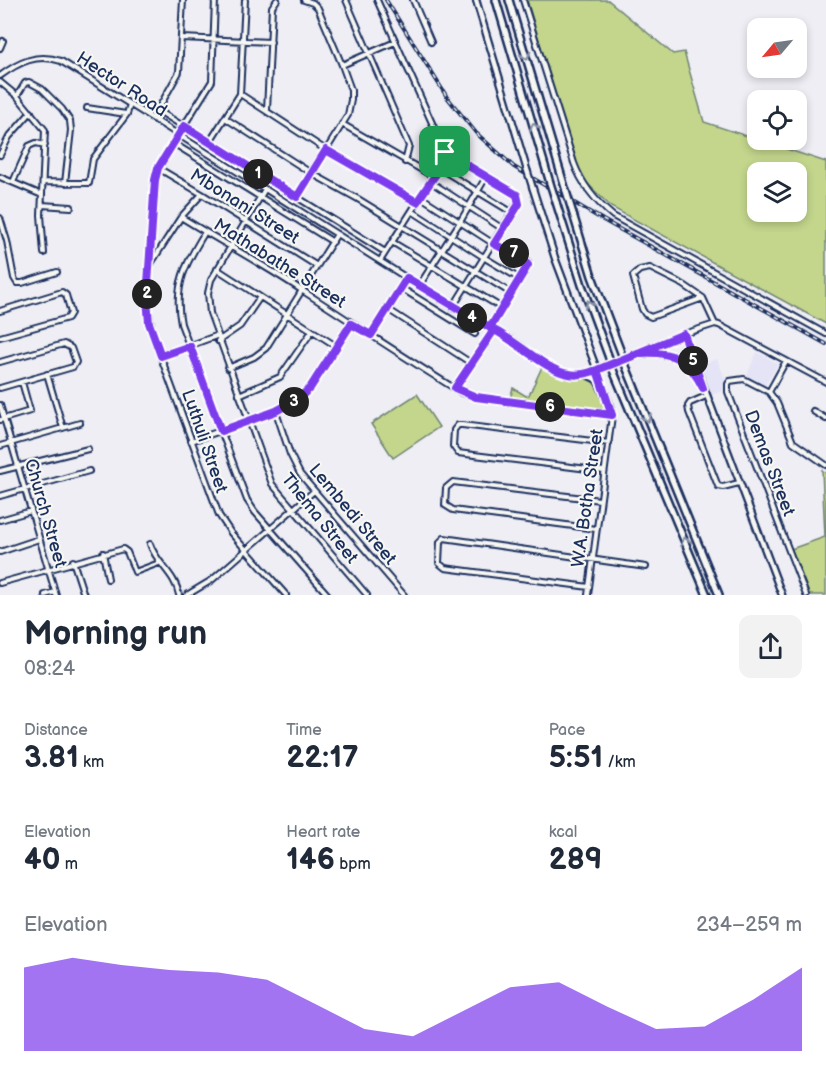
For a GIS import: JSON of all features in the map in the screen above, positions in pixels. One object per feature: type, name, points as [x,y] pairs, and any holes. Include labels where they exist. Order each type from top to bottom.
[{"type":"highway","points":[[496,0],[582,285],[613,370],[707,595]]},
{"type":"highway","points":[[509,0],[592,276],[625,364],[719,595]]},
{"type":"main road","points":[[476,0],[555,258],[597,370],[684,334],[782,595]]},
{"type":"main road","points":[[641,353],[663,353],[680,359],[691,368],[703,388]]},
{"type":"street","points":[[183,0],[182,38],[271,42]]},
{"type":"street","name":"Luthuli Street","points":[[215,0],[212,81],[158,168],[155,180],[147,310],[152,333],[219,515],[286,595]]},
{"type":"street","points":[[209,144],[240,94],[245,0]]},
{"type":"street","points":[[267,110],[272,6],[277,0]]},
{"type":"street","points":[[297,197],[342,124],[350,109],[351,100],[351,90],[318,8],[313,3],[304,0]]},
{"type":"street","points":[[346,0],[409,146],[405,162]]},
{"type":"street","points":[[377,0],[445,152],[517,195],[519,204],[453,307]]},
{"type":"street","points":[[413,0],[431,42]]},
{"type":"street","points":[[523,0],[580,180],[602,206],[613,216],[826,334]]},
{"type":"street","name":"Hector Road","points":[[182,38],[179,72],[160,106],[161,111],[209,144],[385,252]]},
{"type":"street","points":[[0,48],[3,41]]},
{"type":"street","points":[[342,65],[395,42]]},
{"type":"street","name":"Hector Road","points":[[0,76],[30,59],[42,57],[56,59],[76,69],[178,136],[562,373],[584,374],[597,370]]},
{"type":"street","points":[[0,82],[45,128],[42,195],[44,253]]},
{"type":"street","points":[[16,96],[24,83],[31,82],[47,93],[69,118],[71,130],[65,183]]},
{"type":"street","points":[[240,94],[326,150],[417,202]]},
{"type":"street","points":[[43,182],[90,182],[95,156],[127,114],[130,104]]},
{"type":"street","points":[[87,108],[127,114]]},
{"type":"street","points":[[0,154],[9,137],[31,112]]},
{"type":"street","points":[[225,118],[311,173],[511,293]]},
{"type":"street","points":[[342,124],[434,177]]},
{"type":"street","points":[[13,182],[29,146],[36,143],[45,145]]},
{"type":"street","name":"Hector Road","points":[[173,143],[333,242]]},
{"type":"street","points":[[380,261],[440,168],[445,152]]},
{"type":"street","name":"Mbonani Street","points":[[158,168],[317,266]]},
{"type":"street","points":[[440,168],[513,213]]},
{"type":"street","points":[[0,177],[42,195]]},
{"type":"street","points":[[419,286],[486,177]]},
{"type":"street","points":[[431,183],[503,229]]},
{"type":"street","name":"Thema Street","points":[[265,189],[211,280],[208,293],[210,313],[217,339],[272,484],[367,595]]},
{"type":"street","points":[[149,266],[181,217],[202,194]]},
{"type":"street","points":[[421,197],[528,263],[492,329],[455,388]]},
{"type":"street","points":[[42,205],[71,207]]},
{"type":"street","points":[[412,211],[520,279]]},
{"type":"street","name":"Mathabathe Street","points":[[181,217],[230,245],[455,388],[476,397],[612,415]]},
{"type":"street","points":[[0,218],[2,233],[17,283],[57,272]]},
{"type":"street","points":[[205,232],[184,267],[180,284],[179,314],[244,494],[251,507],[328,595]]},
{"type":"street","points":[[228,368],[263,352],[288,316],[337,234]]},
{"type":"street","points":[[392,242],[502,308]]},
{"type":"street","points":[[217,269],[336,346]]},
{"type":"street","points":[[703,298],[651,316],[645,314],[642,309],[633,276],[640,270],[655,269],[694,291],[703,298],[715,324]]},
{"type":"street","points":[[371,335],[389,310],[407,278]]},
{"type":"street","points":[[401,288],[475,334]]},
{"type":"street","points":[[0,311],[62,292],[66,295],[71,310],[68,318],[0,337]]},
{"type":"street","points":[[161,356],[228,336],[240,326],[260,297]]},
{"type":"street","points":[[389,310],[471,363]]},
{"type":"street","points":[[191,441],[248,422],[290,404],[310,388],[351,324]]},
{"type":"street","points":[[684,334],[715,324],[725,327],[826,382]]},
{"type":"street","points":[[239,395],[280,377],[312,331]]},
{"type":"street","points":[[0,362],[67,344],[74,352],[75,365],[0,388]]},
{"type":"street","points":[[786,361],[769,392],[777,403],[793,442],[826,465]]},
{"type":"street","name":"W.A. Botha Street","points":[[588,595],[612,415],[597,370]]},
{"type":"street","points":[[47,374],[63,428]]},
{"type":"street","points":[[584,374],[597,380],[610,404]]},
{"type":"street","name":"Demas Street","points":[[769,392],[744,379],[730,381],[727,388],[806,595]]},
{"type":"street","points":[[2,420],[30,411],[22,382]]},
{"type":"street","points":[[706,396],[690,403],[688,412],[718,486],[739,483]]},
{"type":"street","name":"Church Street","points":[[0,405],[2,420],[11,443],[55,593]]},
{"type":"street","name":"Lembedi Street","points":[[276,411],[293,460],[314,491],[404,595]]},
{"type":"street","points":[[813,411],[826,419]]},
{"type":"street","points":[[0,446],[80,423]]},
{"type":"street","points":[[604,471],[462,453],[454,449],[454,430],[460,424],[609,443]]},
{"type":"street","points":[[0,471],[88,449]]},
{"type":"street","points":[[0,496],[89,471]]},
{"type":"street","points":[[596,529],[453,510],[447,508],[445,502],[446,488],[453,482],[600,500]]},
{"type":"street","points":[[187,595],[212,580],[314,491]]},
{"type":"street","points":[[0,520],[31,511]]},
{"type":"street","points":[[589,587],[445,568],[438,563],[440,542],[444,538],[646,567]]},
{"type":"street","points":[[0,552],[39,539]]},
{"type":"street","points":[[150,544],[159,563],[176,585],[179,595]]},
{"type":"street","points":[[0,583],[124,549],[136,572],[159,563]]},
{"type":"street","points":[[103,553],[108,579]]},
{"type":"street","points":[[74,561],[84,595]]},
{"type":"street","points":[[45,595],[55,593]]},
{"type":"shaded area","points":[[757,352],[778,364],[765,386],[746,377]]},
{"type":"shaded area","points":[[717,359],[725,378],[723,391],[710,395],[699,365]]},
{"type":"green space","points":[[527,0],[608,0],[673,54],[684,52],[704,122],[747,136],[747,150],[789,150],[826,162],[826,324],[611,207],[579,175]]},
{"type":"green space","points":[[542,367],[564,378],[589,378],[602,396],[609,416],[510,399],[513,388],[526,396],[529,395]]},
{"type":"green space","points":[[417,394],[439,427],[393,458],[371,424]]},
{"type":"green space","points":[[822,470],[826,473],[826,595],[808,595],[791,549],[825,537]]},
{"type":"railway","points":[[386,0],[447,97],[476,133],[514,167],[603,220],[826,344]]},
{"type":"route","points":[[445,152],[440,168],[417,202],[326,150],[297,197],[209,144],[184,126],[156,175],[147,310],[152,333],[161,356],[190,346],[221,431],[276,411],[298,399],[310,388],[351,324],[371,335],[389,310],[407,278],[453,307],[494,330],[498,332],[512,340],[562,373],[582,374],[597,370],[684,334],[703,388],[697,375],[680,359],[663,353],[647,352],[597,370],[612,415],[476,397],[455,388],[494,330],[490,328],[527,268],[528,263],[510,250],[494,244],[519,204],[517,195],[445,152]]}]
